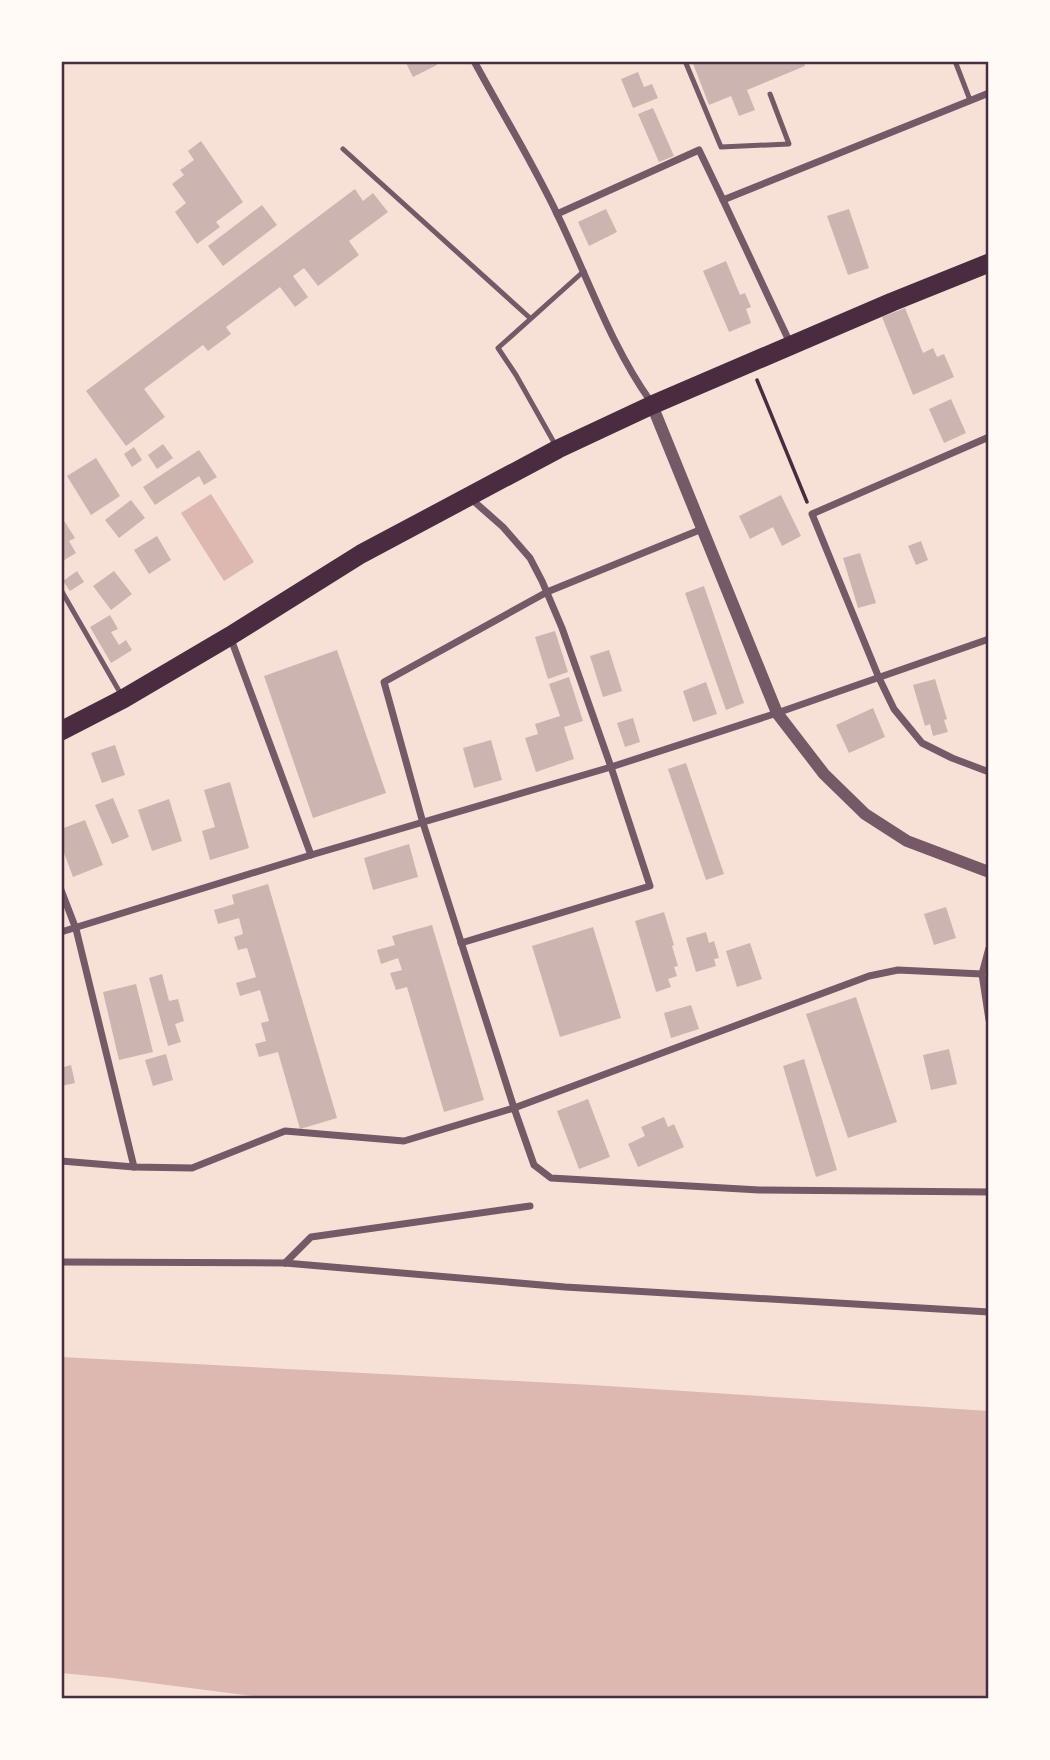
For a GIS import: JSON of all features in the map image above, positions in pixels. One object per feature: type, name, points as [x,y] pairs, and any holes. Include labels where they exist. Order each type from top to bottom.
[{"type":"highway","points":[[61,731],[123,699],[230,636],[361,554],[558,449],[652,405],[989,263]]},
{"type":"street","points":[[474,61],[557,214],[617,344],[638,385],[652,405],[777,713],[824,774],[865,814],[907,841],[989,872]]},
{"type":"street","points":[[723,200],[989,93]]},
{"type":"street","points":[[557,214],[699,150],[791,346]]},
{"type":"street","points":[[989,437],[812,514],[894,709],[922,743],[989,772]]},
{"type":"street","points":[[461,943],[650,886],[611,767],[547,592],[530,558],[503,527],[467,496]]},
{"type":"street","points":[[702,529],[547,592],[384,682],[423,823],[534,1165],[551,1178],[758,1190],[989,1192]]},
{"type":"street","points":[[230,636],[310,855]]},
{"type":"street","points":[[61,932],[310,855],[611,767],[989,639]]},
{"type":"street","points":[[61,890],[75,929],[134,1167]]},
{"type":"street","points":[[989,948],[982,974],[989,1020]]},
{"type":"street","points":[[61,1161],[192,1168],[285,1131],[404,1141],[514,1108],[869,976],[898,970],[982,974]]},
{"type":"street","points":[[285,1264],[311,1237],[530,1206]]},
{"type":"street","points":[[61,1262],[285,1264],[565,1287],[989,1312]]},
{"type":"lane","points":[[685,61],[721,147],[789,144],[770,94]]},
{"type":"lane","points":[[955,61],[970,100]]},
{"type":"lane","points":[[343,149],[530,318]]},
{"type":"lane","points":[[558,449],[498,348],[584,271]]},
{"type":"lane","points":[[61,590],[123,699]]},
{"type":"path","points":[[751,363],[812,514]]},
{"type":"shaded area","points":[[211,494],[254,562],[224,581],[181,513]]},
{"type":"shaded area","points":[[61,1357],[592,1385],[989,1411],[989,1699],[276,1699],[61,1673]]},
{"type":"building","points":[[405,61],[435,61],[437,65],[413,77]]},
{"type":"building","points":[[692,61],[804,61],[805,66],[747,90],[755,110],[739,116],[731,96],[709,105]]},
{"type":"building","points":[[638,72],[644,87],[652,84],[658,98],[633,108],[621,79]]},
{"type":"building","points":[[653,108],[674,156],[659,162],[638,114]]},
{"type":"building","points":[[201,141],[243,202],[216,222],[220,227],[197,244],[175,212],[186,203],[172,184],[184,175],[180,170],[194,160],[188,151]]},
{"type":"building","points":[[355,189],[363,201],[373,193],[388,212],[349,241],[359,255],[318,286],[304,268],[293,276],[308,297],[295,307],[280,287],[226,327],[231,334],[208,351],[203,345],[144,389],[165,417],[126,446],[86,391]]},
{"type":"building","points":[[262,205],[277,225],[223,266],[208,246]]},
{"type":"building","points":[[606,209],[617,232],[589,246],[578,222]]},
{"type":"building","points":[[849,209],[869,268],[848,275],[827,216]]},
{"type":"building","points":[[726,261],[740,295],[745,293],[751,307],[746,309],[751,323],[729,332],[703,271]]},
{"type":"building","points":[[905,308],[923,353],[933,348],[937,357],[944,354],[954,377],[913,395],[882,317]]},
{"type":"building","points":[[951,399],[966,433],[944,443],[929,409]]},
{"type":"building","points":[[163,444],[173,458],[157,469],[148,455]]},
{"type":"building","points":[[134,447],[142,460],[132,467],[124,454]]},
{"type":"building","points":[[199,450],[217,477],[204,485],[199,476],[155,505],[143,487]]},
{"type":"building","points":[[96,458],[120,496],[91,515],[67,476]]},
{"type":"building","points":[[781,495],[801,536],[782,546],[773,527],[750,539],[739,516]]},
{"type":"building","points":[[131,500],[145,518],[119,538],[105,520]]},
{"type":"building","points":[[61,516],[75,538],[69,541],[76,553],[61,562]]},
{"type":"building","points":[[157,536],[171,560],[149,574],[134,550]]},
{"type":"building","points":[[921,541],[928,560],[916,565],[908,546]]},
{"type":"building","points":[[860,553],[876,603],[858,608],[843,558]]},
{"type":"building","points":[[77,571],[84,582],[70,591],[63,581]]},
{"type":"building","points":[[114,571],[132,594],[111,610],[93,586]]},
{"type":"building","points":[[704,586],[744,703],[726,710],[685,593]]},
{"type":"building","points":[[110,615],[118,629],[111,632],[119,645],[126,640],[132,650],[111,663],[90,627]]},
{"type":"building","points":[[555,631],[568,672],[548,679],[535,637]]},
{"type":"building","points":[[337,650],[386,793],[313,818],[264,676]]},
{"type":"building","points":[[609,650],[622,691],[603,697],[590,656]]},
{"type":"building","points":[[569,677],[583,721],[564,727],[574,759],[536,772],[525,738],[538,734],[535,724],[560,716],[549,684]]},
{"type":"building","points":[[935,679],[947,719],[944,720],[948,732],[933,736],[930,724],[925,726],[913,685]]},
{"type":"building","points":[[706,682],[717,714],[693,722],[683,691]]},
{"type":"building","points":[[873,708],[885,737],[849,753],[836,725]]},
{"type":"building","points":[[633,718],[640,742],[625,747],[617,723]]},
{"type":"building","points":[[491,740],[502,780],[474,788],[463,748]]},
{"type":"building","points":[[115,745],[125,775],[102,783],[91,753]]},
{"type":"building","points":[[686,763],[724,874],[706,880],[668,769]]},
{"type":"building","points":[[230,782],[249,848],[210,860],[202,831],[215,827],[204,790]]},
{"type":"building","points":[[113,798],[129,837],[112,844],[95,805]]},
{"type":"building","points":[[169,799],[182,841],[152,851],[138,810]]},
{"type":"building","points":[[85,820],[103,865],[73,877],[61,845],[61,829]]},
{"type":"building","points":[[409,844],[418,877],[373,890],[364,858]]},
{"type":"building","points":[[268,884],[337,1118],[300,1129],[278,1052],[259,1057],[255,1044],[266,1041],[261,1023],[269,1021],[260,990],[240,996],[236,983],[256,977],[247,948],[238,950],[234,937],[243,934],[239,918],[218,924],[214,910],[234,904],[232,895]]},
{"type":"building","points":[[946,907],[956,938],[934,945],[924,914]]},
{"type":"building","points":[[664,912],[674,945],[672,946],[678,966],[674,967],[677,976],[668,979],[671,987],[656,992],[635,921]]},
{"type":"building","points":[[432,925],[484,1100],[444,1112],[407,987],[396,990],[390,973],[402,970],[398,958],[381,964],[377,950],[395,945],[392,936]]},
{"type":"building","points":[[593,927],[621,1018],[560,1037],[532,946]]},
{"type":"building","points":[[706,932],[709,943],[714,941],[719,958],[714,959],[716,966],[696,972],[686,938]]},
{"type":"building","points":[[750,943],[762,979],[737,987],[726,951]]},
{"type":"building","points":[[162,974],[169,1001],[178,999],[184,1021],[175,1024],[181,1042],[168,1046],[149,978]]},
{"type":"building","points":[[136,984],[153,1052],[119,1060],[103,992]]},
{"type":"building","points":[[856,997],[897,1122],[848,1138],[806,1014]]},
{"type":"building","points":[[691,1005],[699,1029],[671,1038],[664,1013]]},
{"type":"building","points":[[949,1049],[957,1084],[931,1090],[923,1055]]},
{"type":"building","points":[[166,1054],[173,1080],[153,1086],[145,1060]]},
{"type":"building","points":[[804,1059],[837,1170],[816,1177],[783,1066]]},
{"type":"building","points":[[61,1061],[64,1067],[71,1065],[75,1083],[61,1086]]},
{"type":"building","points":[[588,1099],[610,1157],[579,1169],[557,1111]]},
{"type":"building","points":[[664,1117],[668,1127],[674,1124],[684,1147],[638,1167],[628,1144],[645,1136],[641,1127]]}]
